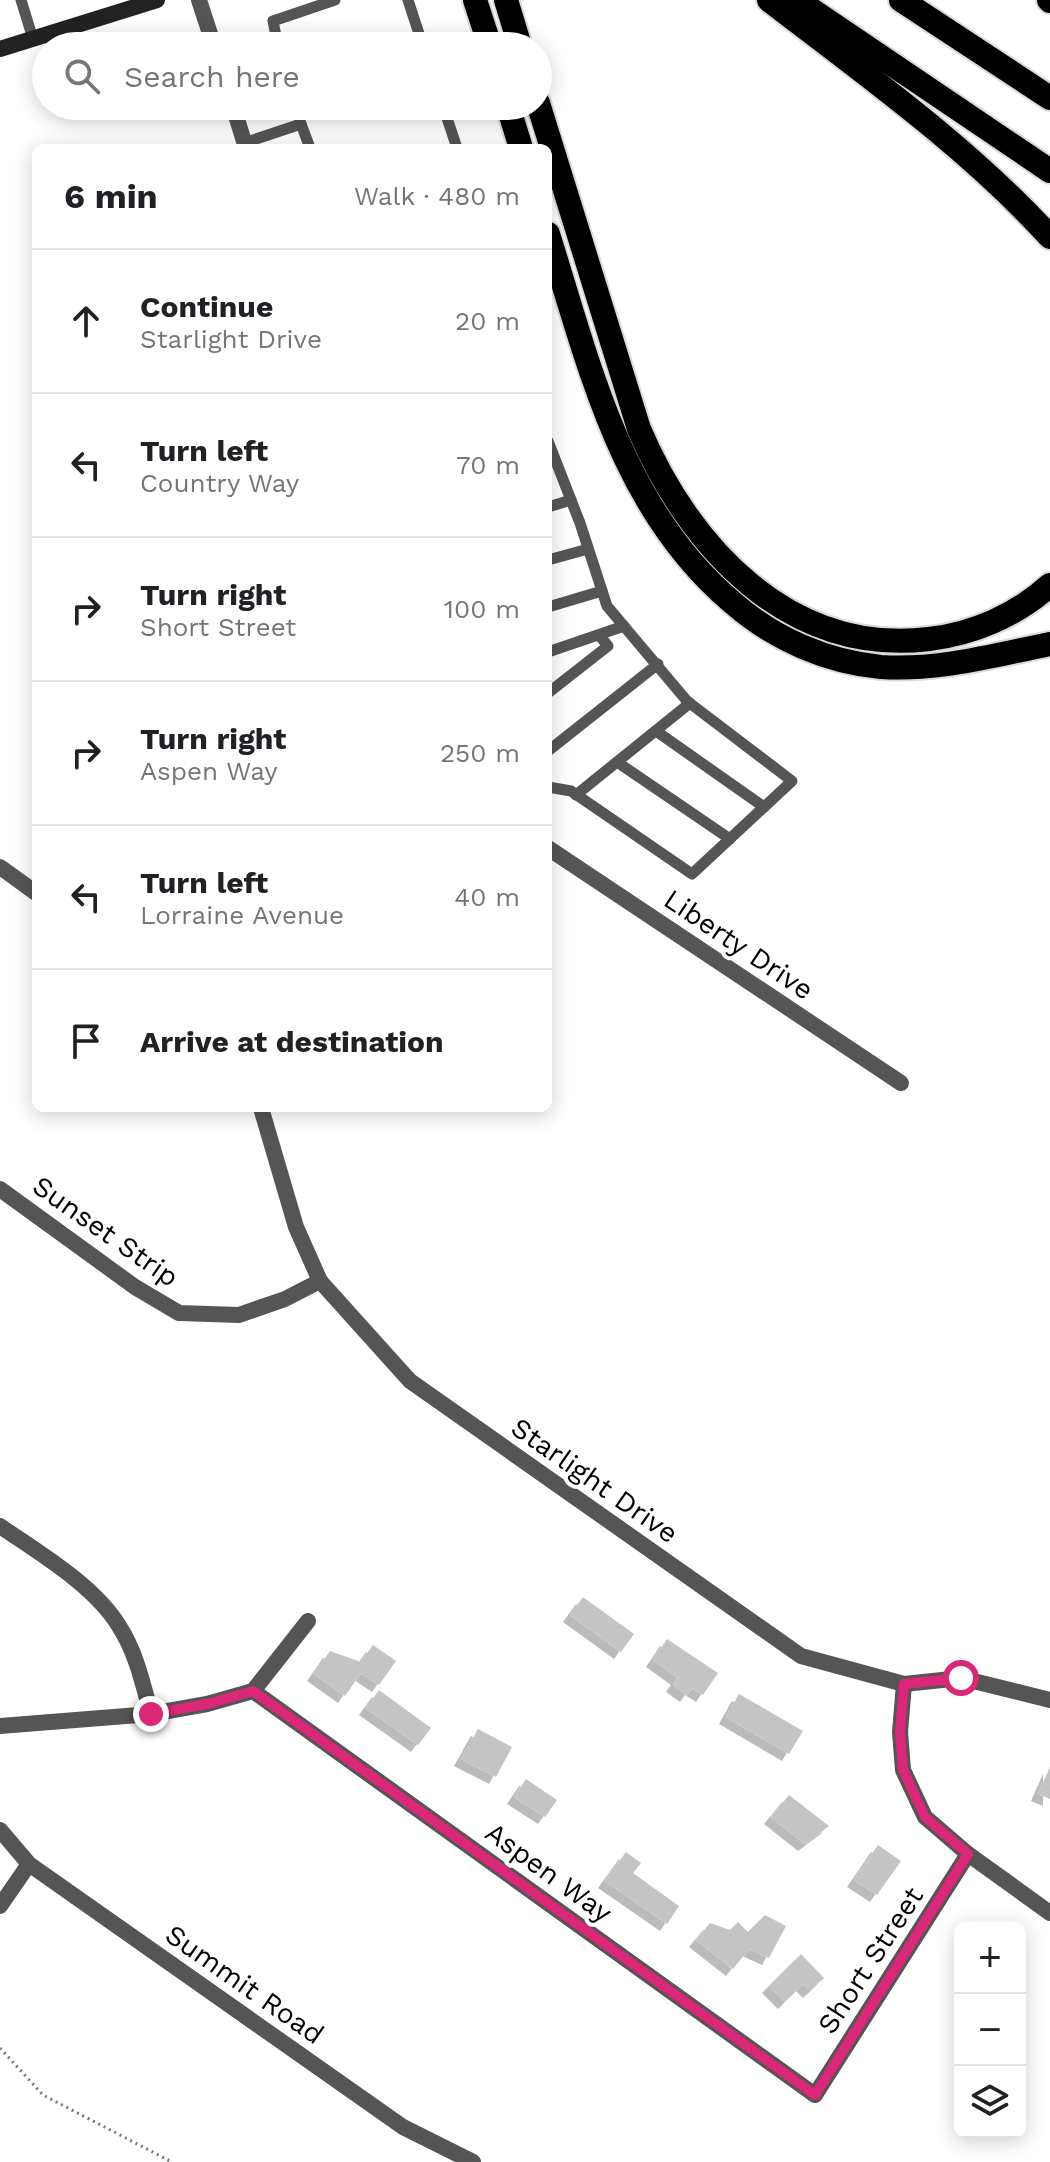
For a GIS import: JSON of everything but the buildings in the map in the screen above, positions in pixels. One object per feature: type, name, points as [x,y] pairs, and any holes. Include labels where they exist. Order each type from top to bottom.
[{"type":"highway","points":[[475,0],[485,32]]},
{"type":"highway","points":[[506,0],[516,32]]},
{"type":"highway","points":[[769,0],[944,139],[1001,188],[1050,237]]},
{"type":"highway","points":[[797,0],[1050,171]]},
{"type":"highway","points":[[901,0],[1050,98]]},
{"type":"highway","points":[[512,120],[520,144]]},
{"type":"highway","points":[[543,120],[551,144]]},
{"type":"highway","points":[[552,148],[643,438],[682,509],[733,570],[770,600],[800,617],[845,634],[892,641],[940,638],[974,629],[1019,608],[1050,585]]},
{"type":"highway","points":[[552,247],[597,389],[630,471],[652,510],[682,552],[739,609],[799,645],[864,665],[937,665],[1050,644]]},
{"type":"main road","points":[[55,32],[157,0]]},
{"type":"main road","points":[[0,49],[32,39]]},
{"type":"street","points":[[199,0],[209,32]]},
{"type":"street","points":[[237,120],[245,144]]},
{"type":"street","name":"Liberty Drive","points":[[552,851],[901,1083]]},
{"type":"street","points":[[0,867],[32,890]]},
{"type":"street","name":"Starlight Drive","points":[[262,1112],[296,1227],[320,1281],[410,1381],[801,1656],[904,1684],[961,1678],[1050,1700]]},
{"type":"street","name":"Sunset Strip","points":[[0,1189],[135,1287],[179,1313],[239,1315],[285,1299],[320,1281]]},
{"type":"street","points":[[0,1526],[78,1579],[119,1625],[138,1668],[151,1714]]},
{"type":"street","points":[[0,1726],[151,1714],[207,1704],[253,1691],[308,1621]]},
{"type":"street","points":[[904,1684],[900,1732],[903,1770],[925,1817],[968,1854],[1050,1913]]},
{"type":"street","name":"Aspen Way","points":[[253,1691],[815,2095]]},
{"type":"street","name":"Summit Road","points":[[0,1830],[29,1864],[403,2127],[473,2162]]},
{"type":"street","name":"Short Street","points":[[815,2095],[968,1854]]},
{"type":"street","points":[[0,1906],[29,1864]]},
{"type":"lane","points":[[21,0],[32,36]]},
{"type":"lane","points":[[273,32],[273,21],[335,0]]},
{"type":"lane","points":[[408,0],[418,32]]},
{"type":"lane","points":[[300,120],[308,144]]},
{"type":"lane","points":[[448,120],[456,144]]},
{"type":"lane","points":[[248,144],[301,124]]},
{"type":"lane","points":[[552,458],[571,500],[607,606],[690,703],[792,781],[692,874],[571,791],[552,788]]},
{"type":"lane","points":[[552,506],[571,500]]},
{"type":"lane","points":[[552,559],[588,549]]},
{"type":"lane","points":[[552,606],[602,591]]},
{"type":"lane","points":[[552,651],[624,626]]},
{"type":"lane","points":[[552,690],[608,646],[599,635]]},
{"type":"lane","points":[[552,748],[658,664]]},
{"type":"lane","points":[[576,795],[690,703]]},
{"type":"lane","points":[[656,731],[764,807]]},
{"type":"lane","points":[[617,762],[730,839]]},
{"type":"path","points":[[0,2048],[43,2095],[172,2162]]},
{"type":"route","points":[[151,1714],[207,1704],[253,1691],[815,2095],[968,1854],[925,1817],[903,1770],[900,1732],[904,1684],[961,1678]]}]
